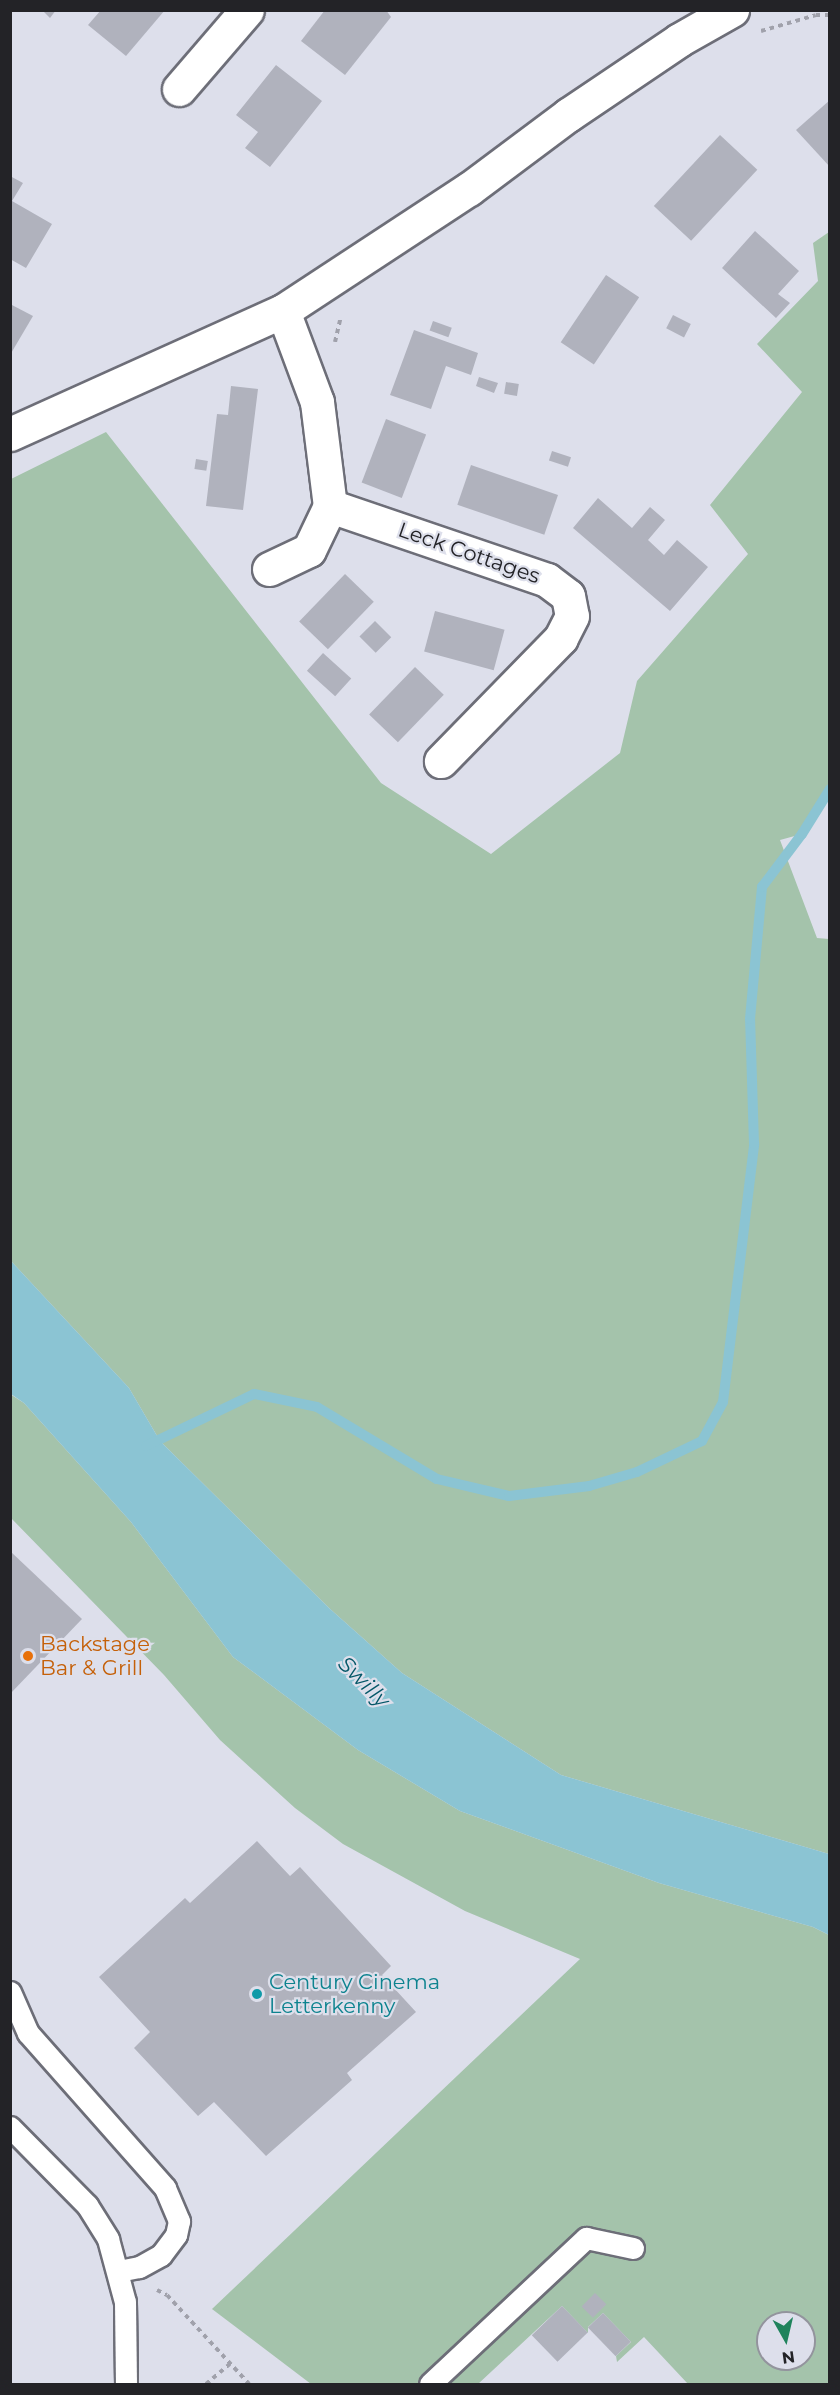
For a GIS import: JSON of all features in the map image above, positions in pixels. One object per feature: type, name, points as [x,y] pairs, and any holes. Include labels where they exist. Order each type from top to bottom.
[{"type":"street","points":[[179,89],[247,10]]},
{"type":"street","points":[[10,434],[283,310],[469,189],[568,115],[679,40],[732,10]]},
{"type":"street","points":[[269,569],[309,550],[330,506],[317,402],[283,310]]},
{"type":"street","name":"Leck Cottages","points":[[330,506],[547,580],[568,596],[572,616],[561,638],[441,761]]},
{"type":"lane","points":[[10,1992],[28,2034],[165,2188],[179,2221],[176,2235],[161,2255],[139,2267],[118,2271]]},
{"type":"lane","points":[[10,2127],[87,2205],[108,2240],[125,2302],[126,2385]]},
{"type":"lane","points":[[430,2385],[586,2238],[633,2248]]},
{"type":"path","points":[[118,2271],[167,2295],[249,2385]]},
{"type":"path","points":[[206,2385],[230,2364]]},
{"type":"green space","points":[[829,232],[829,789],[802,834],[780,840],[817,938],[829,939],[829,1854],[561,1775],[402,1673],[329,1608],[160,1441],[129,1388],[11,1261],[11,479],[106,432],[381,783],[491,854],[620,753],[637,681],[748,554],[710,505],[802,392],[757,344],[818,281],[813,243]]},
{"type":"green space","points":[[10,1394],[24,1403],[131,1522],[233,1657],[358,1750],[460,1811],[659,1883],[813,1927],[829,1935],[829,2384],[688,2384],[644,2337],[617,2362],[616,2356],[631,2342],[603,2313],[588,2327],[588,2333],[562,2306],[478,2384],[311,2384],[212,2309],[580,1959],[465,1911],[343,1844],[295,1808],[220,1740],[164,1675],[11,1518]]},
{"type":"water","name":"Swilly","points":[[11,1261],[129,1388],[160,1441],[329,1608],[402,1673],[561,1775],[829,1854],[829,1935],[813,1927],[659,1883],[460,1811],[358,1750],[233,1657],[131,1522],[24,1403],[11,1394]]},
{"type":"building","points":[[42,10],[56,10],[50,18]]},
{"type":"building","points":[[101,10],[165,10],[126,56],[88,25]]},
{"type":"building","points":[[325,10],[386,10],[391,17],[345,75],[301,41]]},
{"type":"building","points":[[276,65],[322,101],[270,167],[245,148],[258,132],[236,115]]},
{"type":"building","points":[[830,100],[830,167],[796,130]]},
{"type":"building","points":[[720,135],[757,170],[691,241],[654,206]]},
{"type":"building","points":[[10,176],[23,183],[12,201],[52,224],[26,268],[10,259]]},
{"type":"building","points":[[755,231],[799,271],[778,294],[790,303],[776,318],[722,268]]},
{"type":"building","points":[[606,275],[639,297],[594,365],[561,342]]},
{"type":"building","points":[[10,304],[33,316],[10,355]]},
{"type":"building","points":[[673,315],[691,324],[684,337],[666,328]]},
{"type":"building","points":[[433,321],[452,328],[448,337],[430,330]]},
{"type":"building","points":[[414,330],[478,353],[471,375],[446,366],[431,409],[390,395]]},
{"type":"building","points":[[479,377],[498,383],[494,393],[476,386]]},
{"type":"building","points":[[506,382],[519,384],[517,396],[504,394]]},
{"type":"building","points":[[231,386],[258,389],[243,510],[206,506],[217,414],[228,415]]},
{"type":"building","points":[[386,419],[426,434],[402,498],[362,482]]},
{"type":"building","points":[[552,451],[571,457],[568,467],[549,461]]},
{"type":"building","points":[[196,459],[208,461],[206,471],[194,469]]},
{"type":"building","points":[[471,465],[558,495],[544,535],[457,505]]},
{"type":"building","points":[[598,498],[632,528],[650,507],[665,520],[648,540],[664,555],[677,540],[708,567],[670,611],[573,528]]},
{"type":"building","points":[[345,574],[374,602],[328,649],[299,621]]},
{"type":"building","points":[[435,611],[505,630],[494,670],[424,652]]},
{"type":"building","points":[[375,621],[391,637],[376,653],[359,637]]},
{"type":"building","points":[[323,653],[351,678],[335,696],[307,671]]},
{"type":"building","points":[[415,667],[444,695],[398,742],[369,714]]},
{"type":"building","name":"Backstage Bar & Grill","points":[[10,1551],[82,1619],[10,1694]]},
{"type":"building","name":"Century Cinema Letterkenny","points":[[257,1841],[290,1876],[300,1867],[391,1966],[382,1975],[416,2012],[347,2073],[352,2080],[266,2156],[214,2102],[198,2116],[134,2048],[150,2032],[99,1977],[185,1898],[190,1903]]},
{"type":"building","points":[[595,2293],[606,2304],[593,2318],[582,2306]]},
{"type":"building","points":[[562,2306],[588,2333],[557,2362],[532,2335]]},
{"type":"building","points":[[603,2313],[631,2342],[616,2356],[588,2328]]},
{"type":"waterway","points":[[146,1446],[254,1394],[317,1407],[437,1479],[509,1496],[589,1486],[637,1472],[702,1441],[723,1402],[754,1144],[750,1019],[762,887],[802,834],[830,789]]},
{"type":"place","name":"Backstage Bar & Grill","points":[[28,1656]]},
{"type":"place","name":"Century Cinema Letterkenny","points":[[257,1994]]}]
